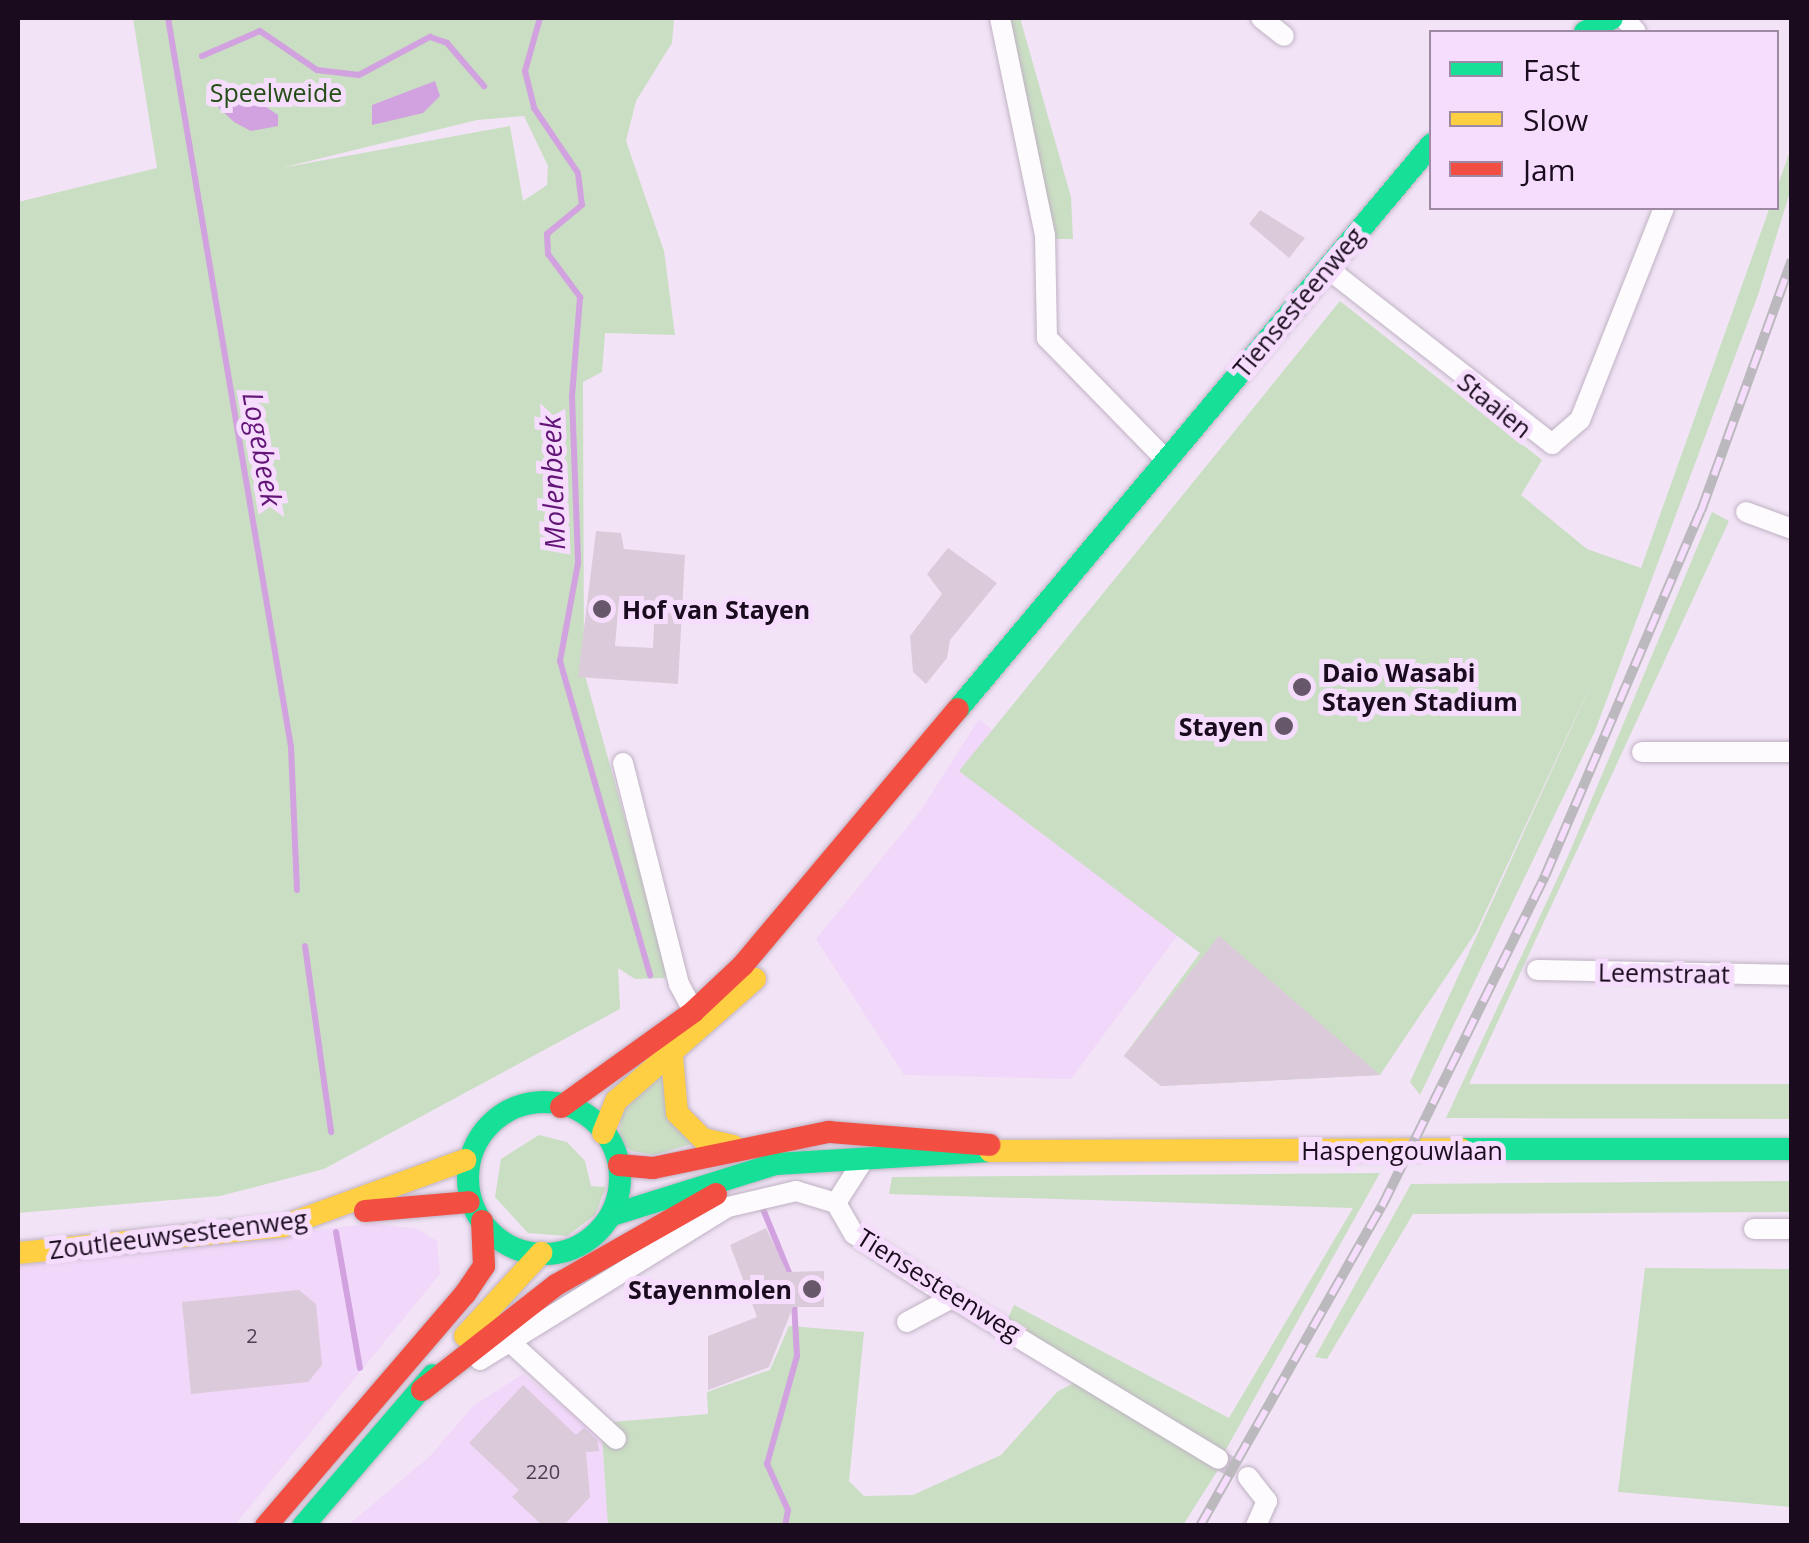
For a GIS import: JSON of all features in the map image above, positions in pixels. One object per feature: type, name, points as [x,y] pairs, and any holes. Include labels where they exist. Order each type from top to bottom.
[{"type":"main road","points":[[1590,30],[1612,18]]},
{"type":"main road","name":"Tiensesteenweg","points":[[603,1133],[616,1102],[672,1056],[699,1020],[880,827],[932,743],[1429,148]]},
{"type":"main road","name":"Tiensesteenweg","points":[[561,1107],[699,1020]]},
{"type":"main road","points":[[672,1056],[677,1113],[703,1139],[732,1146]]},
{"type":"main road","points":[[266,1526],[466,1294],[484,1266],[465,1160],[496,1119],[520,1107],[561,1107],[603,1133],[620,1165],[612,1215],[589,1241],[541,1253],[304,1526]]},
{"type":"main road","name":"Haspengouwlaan","points":[[620,1165],[653,1168],[732,1146],[868,1131],[1012,1150]]},
{"type":"main road","name":"Haspengouwlaan","points":[[612,1215],[727,1175],[1012,1150],[1792,1149]]},
{"type":"main road","name":"Zoutleeuwsesteenweg","points":[[18,1253],[283,1226],[338,1211],[465,1160]]},
{"type":"main road","points":[[422,1390],[556,1285],[659,1221],[726,1190],[820,1164]]},
{"type":"main road","name":"Zoutleeuwsesteenweg","points":[[338,1211],[476,1212]]},
{"type":"main road","points":[[476,1212],[541,1253]]},
{"type":"street","points":[[1000,18],[1045,235],[1047,338],[1166,461]]},
{"type":"street","points":[[1261,18],[1284,36]]},
{"type":"street","name":"Staaien","points":[[1327,268],[1552,444],[1580,420],[1663,210]]},
{"type":"street","points":[[1746,512],[1792,529]]},
{"type":"street","points":[[1642,752],[1792,752]]},
{"type":"street","points":[[623,763],[679,984],[699,1020]]},
{"type":"street","name":"Leemstraat","points":[[1538,970],[1792,975]]},
{"type":"street","points":[[836,1203],[864,1160]]},
{"type":"street","name":"Tiensesteenweg","points":[[451,1368],[510,1341],[728,1207],[796,1191],[836,1203],[854,1234],[1218,1459]]},
{"type":"street","points":[[1754,1229],[1792,1228]]},
{"type":"street","points":[[906,1322],[952,1298]]},
{"type":"street","points":[[510,1341],[616,1439]]},
{"type":"street","points":[[1255,1483],[1266,1510],[1256,1526]]},
{"type":"shaded area","points":[[435,81],[440,96],[423,113],[372,125],[372,105]]},
{"type":"shaded area","points":[[231,83],[278,115],[278,126],[251,131],[234,122],[218,107]]},
{"type":"shaded area","points":[[979,719],[1203,901],[1071,1079],[904,1075],[816,939],[921,810]]},
{"type":"shaded area","points":[[374,1223],[418,1229],[437,1241],[440,1274],[234,1526],[18,1525],[18,1266]]},
{"type":"shaded area","points":[[523,1374],[602,1437],[608,1525],[347,1526],[430,1456],[473,1406]]},
{"type":"green space","name":"Speelweide","points":[[133,18],[674,18],[672,43],[636,101],[626,141],[664,251],[675,335],[605,333],[602,372],[583,382],[584,672],[667,970],[665,978],[635,979],[618,968],[620,1009],[324,1169],[220,1196],[18,1213],[18,202],[157,168]],"holes":[[[524,116],[548,166],[547,185],[523,201],[510,126],[281,168],[477,120]]]},
{"type":"green space","points":[[1000,18],[1020,18],[1071,197],[1073,239],[1054,239]]},
{"type":"green space","name":"Stayen","points":[[1791,148],[1791,189],[1758,295],[1595,731],[1420,1095],[1410,1082],[1600,665],[1476,932],[1380,1075],[1161,1086],[1124,1056],[1200,953],[959,771],[1340,301],[1542,460],[1521,495],[1587,549],[1641,568],[1769,210],[1779,210],[1779,182]]},
{"type":"green space","points":[[1712,512],[1729,521],[1469,1084],[1791,1084],[1791,1119],[1446,1118],[1568,856]]},
{"type":"green space","points":[[662,1072],[692,1144],[654,1155],[631,1151],[619,1141],[621,1113]]},
{"type":"green space","points":[[539,1135],[567,1142],[585,1161],[591,1186],[606,1187],[595,1215],[567,1236],[528,1233],[495,1197],[501,1159]]},
{"type":"green space","points":[[1380,1173],[1224,1453],[1007,1320],[1014,1305],[1229,1418],[1353,1208],[889,1194],[892,1177]]},
{"type":"green space","points":[[1791,1181],[1791,1212],[1413,1214],[1327,1359],[1315,1357],[1411,1184]]},
{"type":"green space","points":[[1645,1268],[1791,1269],[1791,1507],[1618,1492]]},
{"type":"green space","points":[[789,1326],[864,1332],[849,1481],[864,1496],[913,1495],[1001,1455],[1058,1391],[1083,1379],[1218,1470],[1183,1525],[608,1525],[602,1437],[612,1422],[708,1414],[707,1392],[770,1370]]},
{"type":"building","points":[[1260,210],[1305,238],[1289,258],[1249,224]]},
{"type":"building","name":"Hof van Stayen","points":[[596,531],[621,533],[624,549],[685,555],[678,684],[578,677]],"holes":[[[619,600],[655,602],[653,648],[615,646]]]},
{"type":"building","points":[[948,548],[997,583],[950,640],[947,658],[926,684],[913,672],[910,636],[942,594],[927,574]]},
{"type":"building","points":[[1219,936],[1380,1075],[1161,1086],[1124,1056]]},
{"type":"building","points":[[766,1228],[787,1272],[824,1271],[824,1307],[793,1307],[769,1367],[708,1390],[708,1336],[757,1317],[730,1245]]},
{"type":"building","points":[[299,1290],[316,1304],[322,1365],[308,1382],[191,1394],[182,1302]]},
{"type":"building","points":[[523,1385],[576,1435],[584,1428],[597,1440],[599,1451],[586,1452],[590,1497],[563,1526],[543,1526],[512,1497],[519,1490],[469,1443]]},
{"type":"waterway","name":"Logebeek","points":[[168,18],[291,747],[297,890]]},
{"type":"waterway","name":"Molenbeek","points":[[540,18],[525,71],[534,108],[578,173],[582,205],[547,234],[548,254],[580,297],[572,396],[578,563],[560,661],[650,975]]},
{"type":"waterway","points":[[202,56],[260,31],[317,70],[359,75],[430,37],[447,43],[484,86]]},
{"type":"waterway","name":"Logebeek","points":[[305,946],[331,1132]]},
{"type":"waterway","name":"Molenbeek","points":[[763,1209],[792,1280]]},
{"type":"waterway","name":"Logebeek","points":[[336,1232],[360,1368]]},
{"type":"waterway","name":"Molenbeek","points":[[785,1526],[788,1510],[767,1464],[797,1356],[794,1303]]},
{"type":"tunnel","points":[[1218,1459],[1248,1477]]},
{"type":"railway","points":[[1200,1526],[1382,1206],[1545,876],[1701,511],[1792,260]]},
{"type":"traffic: fast","points":[[1589,30],[1612,18]]},
{"type":"traffic: fast","points":[[958,709],[1429,148]]},
{"type":"traffic: fast","points":[[544,1102],[573,1108],[597,1125],[614,1149],[620,1178],[614,1207],[597,1231],[573,1248],[544,1254],[515,1248],[491,1231],[474,1207],[468,1178],[474,1149],[491,1125],[515,1108],[544,1102]]},
{"type":"traffic: fast","points":[[1461,1149],[1792,1149]]},
{"type":"traffic: fast","points":[[612,1215],[776,1164],[990,1151]]},
{"type":"traffic: fast","points":[[303,1526],[433,1375]]},
{"type":"traffic: slow","points":[[603,1133],[616,1101],[755,979]]},
{"type":"traffic: slow","points":[[672,1056],[677,1113],[703,1139],[733,1146]]},
{"type":"traffic: slow","points":[[990,1151],[1461,1149]]},
{"type":"traffic: slow","points":[[18,1253],[283,1226],[465,1160]]},
{"type":"traffic: slow","points":[[465,1336],[541,1253]]},
{"type":"traffic: jam","points":[[561,1107],[693,1012],[743,965],[958,709]]},
{"type":"traffic: jam","points":[[619,1165],[653,1168],[829,1132],[989,1145]]},
{"type":"traffic: jam","points":[[422,1390],[556,1285],[716,1194]]},
{"type":"traffic: jam","points":[[365,1211],[469,1202]]},
{"type":"traffic: jam","points":[[266,1526],[465,1294],[484,1266],[482,1221]]},
{"type":"place","name":"Hof van Stayen","points":[[602,609]]},
{"type":"place","name":"Daio Wasabi Stayen Stadium","points":[[1302,687]]},
{"type":"place","name":"Stayen","points":[[1284,726]]},
{"type":"place","name":"Stayenmolen","points":[[812,1289]]}]
